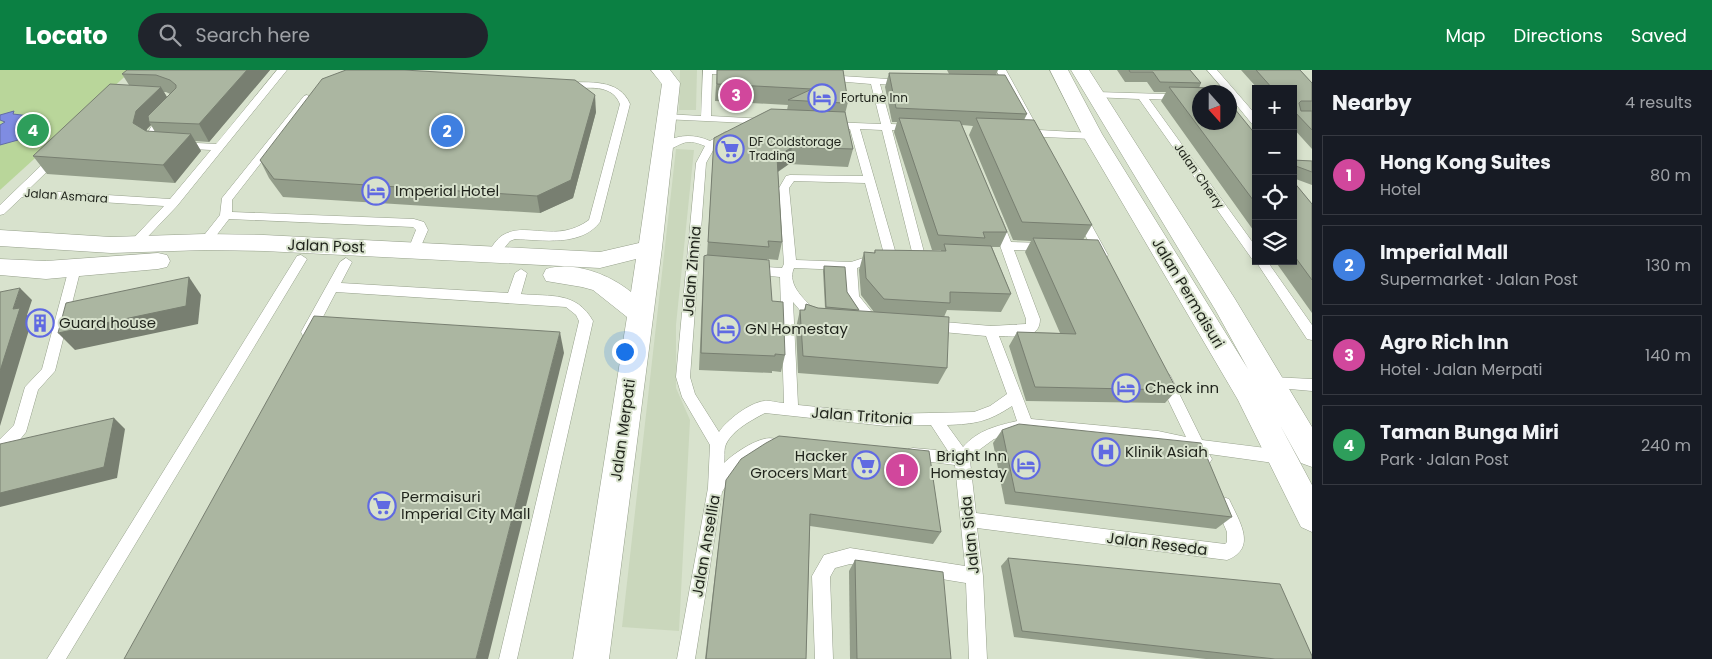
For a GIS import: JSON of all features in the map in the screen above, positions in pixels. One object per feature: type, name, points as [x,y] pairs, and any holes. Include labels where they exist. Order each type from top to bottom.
[{"type":"street","name":"Jalan Permaisuri","points":[[1059,70],[1093,136],[1249,394],[1312,517]]},
{"type":"street","name":"Jalan Permaisuri","points":[[1080,70],[1272,383],[1312,454]]},
{"type":"street","name":"Jalan Merpati","points":[[591,659],[639,313],[650,248],[666,117],[665,76]]},
{"type":"street","points":[[1093,136],[1108,147],[1120,160],[1197,284],[1237,326]]},
{"type":"street","name":"Jalan Post","points":[[0,238],[133,245],[205,242],[414,250],[600,260],[650,248]]},
{"type":"street","name":"Jalan Post","points":[[0,267],[46,270],[217,257],[301,259],[578,276],[596,280],[611,289],[639,313]]},
{"type":"street","points":[[1272,383],[1270,403],[1312,484]]},
{"type":"lane","points":[[133,245],[173,203],[282,70]]},
{"type":"lane","points":[[706,119],[708,70],[747,73]]},
{"type":"lane","points":[[861,70],[864,82]]},
{"type":"lane","points":[[1001,70],[1003,84],[1036,133],[1044,149]]},
{"type":"lane","points":[[1212,70],[1223,85]]},
{"type":"lane","points":[[818,78],[918,84]]},
{"type":"lane","points":[[875,82],[909,255]]},
{"type":"lane","points":[[492,255],[506,238],[514,235],[571,236],[585,230],[594,222],[626,104],[619,91],[612,88],[553,84]]},
{"type":"lane","points":[[205,242],[226,215],[226,200],[312,93]]},
{"type":"lane","points":[[1096,95],[1192,98]]},
{"type":"lane","name":"Jalan Cherry","points":[[1142,96],[1252,250]]},
{"type":"lane","points":[[1237,102],[1252,114]]},
{"type":"lane","points":[[172,111],[152,132],[151,140],[157,144],[220,147]]},
{"type":"lane","points":[[666,117],[780,123]]},
{"type":"lane","points":[[662,149],[676,140],[687,137],[711,145],[734,131],[761,122]]},
{"type":"lane","points":[[817,124],[922,128]]},
{"type":"lane","points":[[854,125],[869,180],[909,255]]},
{"type":"lane","points":[[1016,132],[1093,136]]},
{"type":"lane","name":"Jalan Zinnia","points":[[711,145],[701,162],[698,265],[683,387],[718,445]]},
{"type":"lane","name":"Jalan Asmara","points":[[19,193],[61,152]]},
{"type":"lane","points":[[791,411],[784,188],[786,182],[790,178],[798,177],[869,180]]},
{"type":"lane","points":[[0,210],[19,193]]},
{"type":"lane","name":"Jalan Asmara","points":[[19,193],[173,203]]},
{"type":"lane","points":[[1076,207],[1107,266]]},
{"type":"lane","points":[[922,325],[1024,332],[1033,327],[1033,319],[1008,246],[993,210]]},
{"type":"lane","points":[[226,215],[414,223],[420,225],[422,230],[414,250]]},
{"type":"lane","points":[[1008,246],[1062,248]]},
{"type":"lane","points":[[1080,248],[1098,249]]},
{"type":"lane","points":[[740,269],[788,274],[850,266],[909,255]]},
{"type":"lane","points":[[993,258],[1012,259]]},
{"type":"lane","points":[[56,659],[301,259]]},
{"type":"lane","points":[[303,341],[346,262]]},
{"type":"lane","points":[[1263,265],[1312,334]]},
{"type":"lane","points":[[850,266],[853,297],[878,322],[853,320]]},
{"type":"lane","points":[[0,446],[13,438],[21,428],[32,387],[48,371],[75,268]]},
{"type":"lane","points":[[513,298],[521,273]]},
{"type":"lane","points":[[788,274],[814,318],[834,319]]},
{"type":"lane","points":[[333,287],[569,303],[581,312],[586,321],[508,659]]},
{"type":"lane","points":[[991,330],[1026,424]]},
{"type":"lane","points":[[1159,369],[1199,446],[1210,472]]},
{"type":"lane","points":[[1272,383],[1312,386]]},
{"type":"lane","name":"Jalan Tritonia","points":[[718,445],[727,432],[745,416],[764,407],[886,420],[936,420],[976,418],[994,410],[1015,396]]},
{"type":"lane","name":"Jalan Sida","points":[[936,420],[962,459],[974,576],[978,659]]},
{"type":"lane","points":[[893,452],[962,459],[974,445],[990,434],[1026,424],[1158,437],[1199,446],[1281,457]]},
{"type":"lane","name":"Jalan Ansellia","points":[[686,659],[714,491],[727,468],[748,453],[775,441],[784,442]]},
{"type":"lane","points":[[714,491],[718,445]]},
{"type":"lane","name":"Jalan Reseda","points":[[969,520],[1227,552],[1236,546],[1235,532],[1217,489]]},
{"type":"lane","points":[[824,659],[821,576],[830,561],[850,556],[974,576]]},
{"type":"shaded area","points":[[680,70],[697,70],[696,110],[679,110]]},
{"type":"shaded area","points":[[676,149],[694,150],[676,325],[676,388],[690,420],[679,631],[622,627]]},
{"type":"green space","points":[[0,70],[132,70],[0,190]]},
{"type":"water","points":[[14,111],[13,114],[30,116],[25,120],[32,121],[43,118],[49,122],[30,128],[18,140],[0,145],[0,125],[5,122],[0,120],[0,115]]},
{"type":"building","points":[[127,70],[247,70],[199,124],[149,122],[148,116],[176,88],[176,85],[170,80],[156,75],[122,74]]},
{"type":"building","points":[[346,70],[404,70],[575,80],[595,95],[571,180],[537,196],[274,179],[260,160],[322,79]]},
{"type":"building","points":[[717,70],[843,70],[848,102],[788,100],[812,89],[717,84]]},
{"type":"building","points":[[1129,70],[1190,70],[1201,83],[1160,82],[1153,72],[1130,72]]},
{"type":"building","points":[[1256,70],[1300,70],[1312,83],[1312,101],[1301,101],[1299,103],[1301,111],[1312,111],[1312,130],[1297,114],[1297,85],[1269,85]]},
{"type":"building","points":[[889,73],[1005,75],[1027,114],[896,108]]},
{"type":"building","points":[[110,84],[161,87],[136,111],[133,123],[146,131],[191,134],[163,165],[33,156]]},
{"type":"building","points":[[1169,87],[1192,87],[1192,118]]},
{"type":"building","points":[[771,109],[845,112],[853,149],[792,147],[777,157],[782,242],[768,241],[769,247],[708,242],[714,138]]},
{"type":"building","points":[[1237,112],[1252,130],[1252,199],[1201,130],[1237,130]]},
{"type":"building","points":[[899,118],[960,121],[1007,232],[983,232],[985,238],[938,235]]},
{"type":"building","points":[[976,118],[1034,120],[1092,225],[1022,222]]},
{"type":"building","points":[[1297,160],[1312,161],[1312,172],[1297,166]]},
{"type":"building","points":[[1297,186],[1312,204],[1312,280],[1297,259]]},
{"type":"building","points":[[1033,238],[1098,240],[1177,390],[1035,387],[1017,332],[1076,334]]},
{"type":"building","points":[[944,244],[991,246],[1011,294],[950,292],[950,303],[884,299],[866,278],[864,252],[875,253],[875,250],[946,251]]},
{"type":"building","points":[[704,256],[769,260],[772,301],[783,302],[785,355],[701,353]]},
{"type":"building","points":[[824,266],[845,267],[847,292],[859,310],[826,307]]},
{"type":"building","points":[[189,277],[186,306],[58,333],[66,303]]},
{"type":"building","points":[[20,288],[13,309],[20,308],[0,371],[0,292]]},
{"type":"building","points":[[806,304],[818,308],[949,317],[947,368],[803,356],[800,310],[805,310]]},
{"type":"building","name":"Permaisuri Imperial City Mall","points":[[314,316],[560,332],[476,659],[124,659]]},
{"type":"building","points":[[114,418],[104,467],[0,493],[0,444]]},
{"type":"building","points":[[1019,424],[1201,443],[1232,517],[1015,492],[1002,430]]},
{"type":"building","points":[[779,436],[929,451],[941,532],[810,514],[806,659],[706,659],[726,480],[741,459]]},
{"type":"building","points":[[1008,558],[1280,584],[1312,659],[1275,659],[1022,631]]},
{"type":"building","points":[[855,560],[943,572],[951,659],[857,659]]},
{"type":"place","name":"Agro Rich Inn","points":[[736,95]]},
{"type":"place","name":"Fortune Inn","points":[[822,98]]},
{"type":"place","name":"Taman Bunga Miri","points":[[33,130]]},
{"type":"place","name":"Imperial Mall","points":[[447,131]]},
{"type":"place","name":"DF Coldstorage Trading","points":[[730,149]]},
{"type":"place","name":"Imperial Hotel","points":[[376,191]]},
{"type":"place","name":"Guard house","points":[[40,323]]},
{"type":"place","name":"GN Homestay","points":[[726,329]]},
{"type":"place","name":"Check inn","points":[[1126,388]]},
{"type":"place","name":"Klinik Asiah","points":[[1106,452]]},
{"type":"place","name":"Hacker Grocers Mart","points":[[866,465]]},
{"type":"place","name":"Bright Inn Homestay","points":[[1026,465]]},
{"type":"place","name":"Hong Kong Suites","points":[[902,470]]},
{"type":"place","name":"Permaisuri Imperial City Mall","points":[[382,506]]}]
